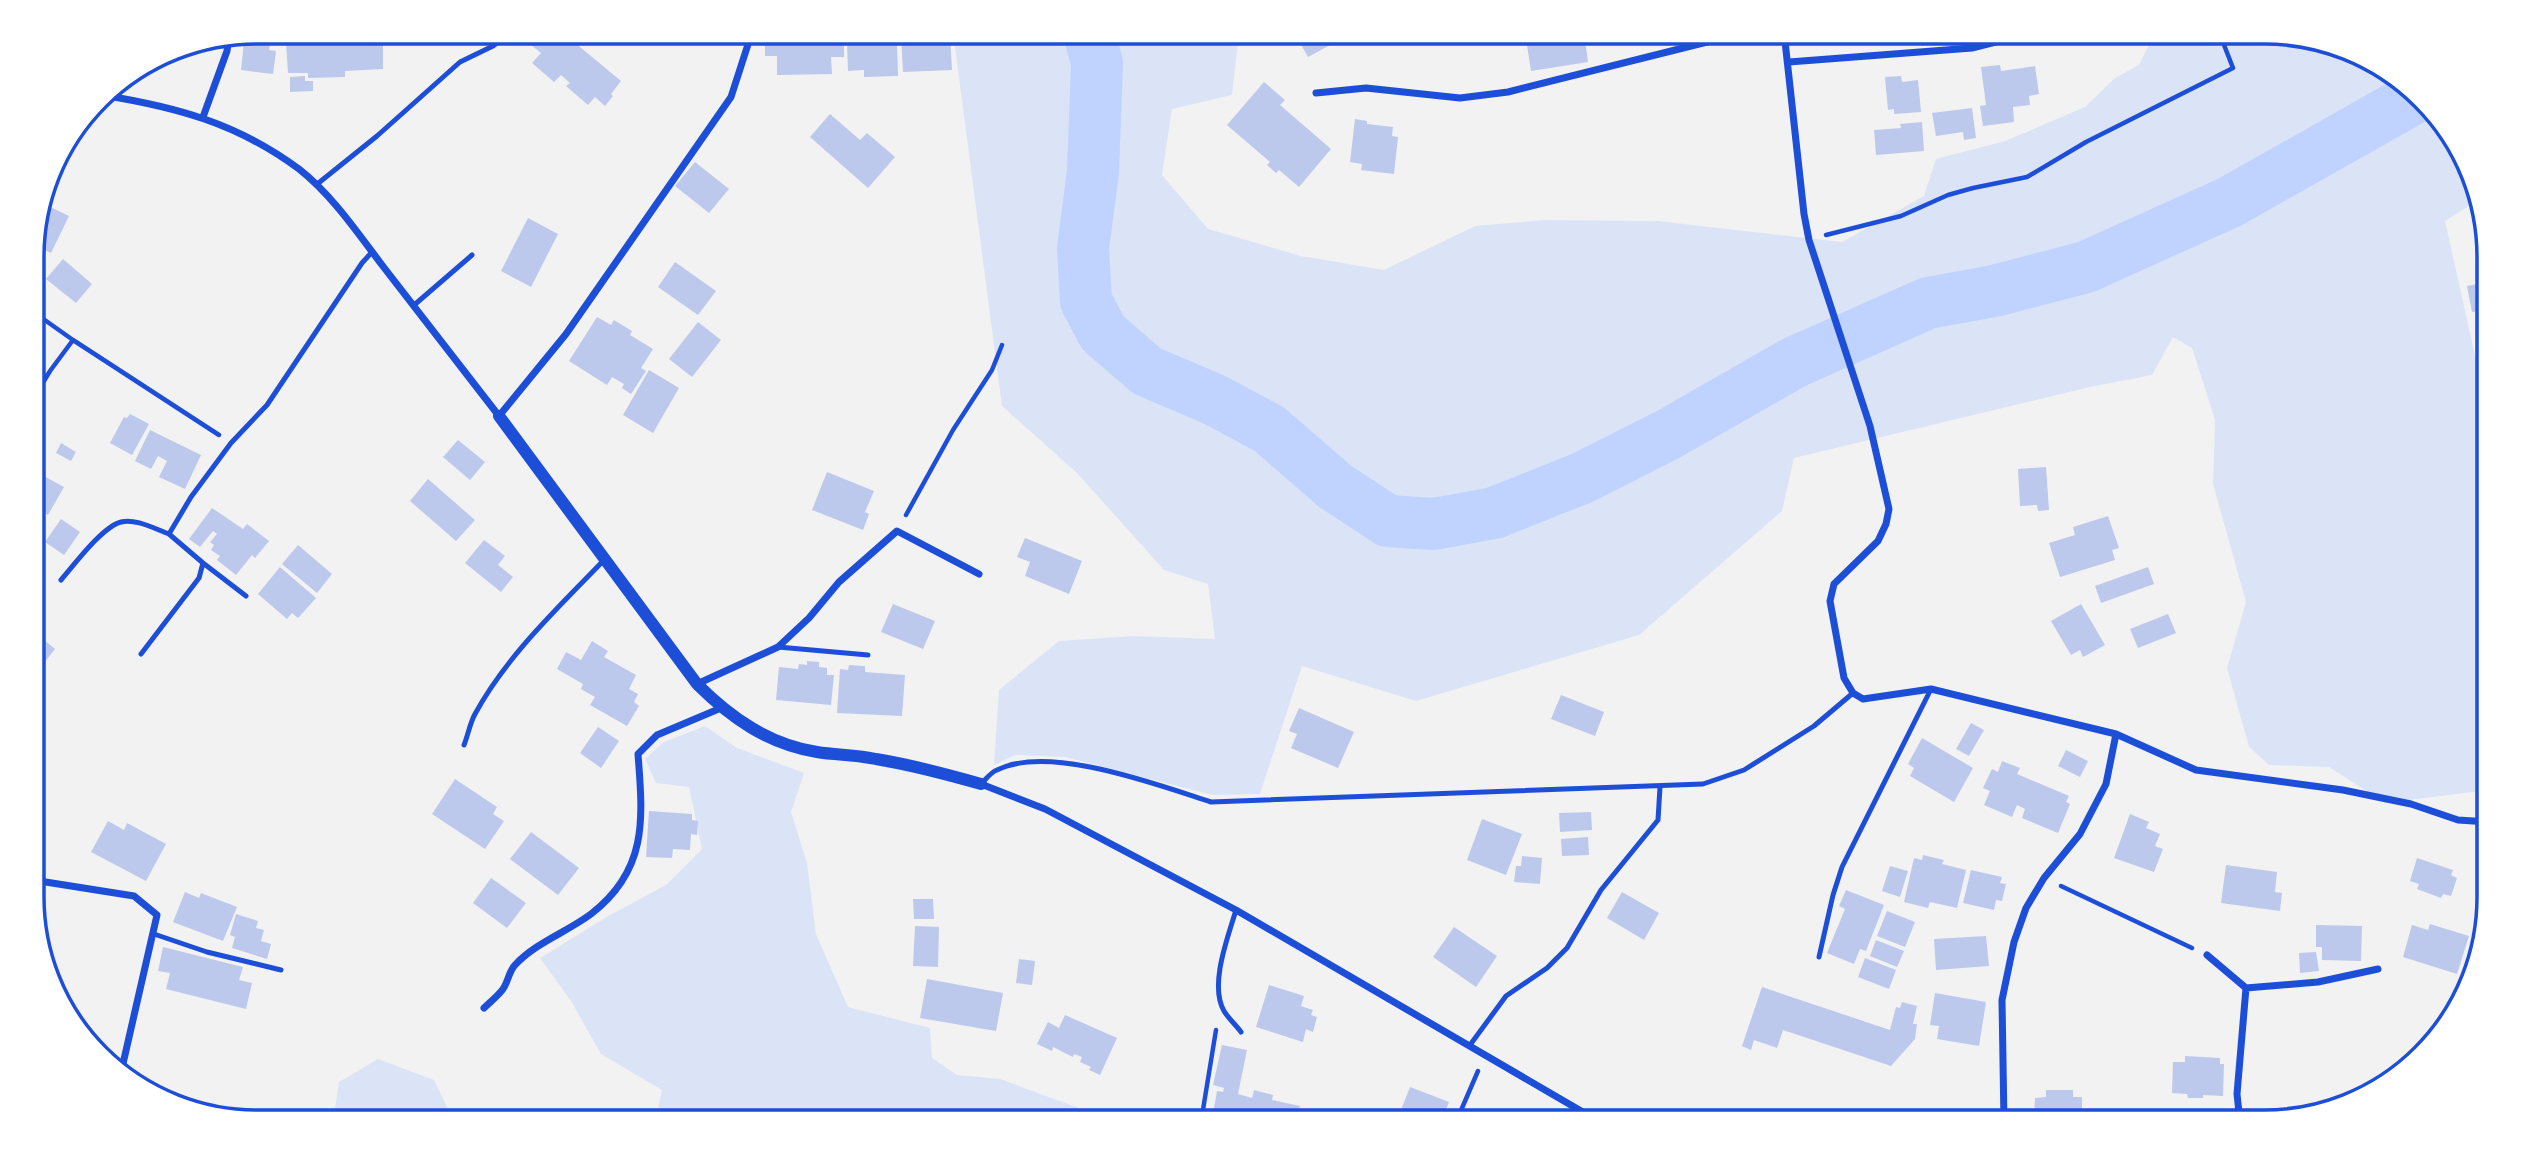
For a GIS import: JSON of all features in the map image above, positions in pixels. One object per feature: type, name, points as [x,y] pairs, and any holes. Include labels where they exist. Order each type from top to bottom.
[{"type":"street","points":[[499,416],[566,334],[731,97],[748,44]]},
{"type":"street","points":[[1316,93],[1366,88],[1460,98],[1508,92],[1699,44]]},
{"type":"street","points":[[1786,44],[1804,214],[1811,251],[1870,426],[1889,509],[1878,541],[1834,584],[1830,601],[1844,678],[1853,693],[1863,699],[1931,688],[2116,734],[2196,770],[2343,790],[2412,804],[2458,820],[2477,821]]},
{"type":"street","points":[[1789,62],[1972,48],[1988,44]]},
{"type":"street","points":[[203,117],[228,46]]},
{"type":"street","points":[[116,97],[156,104],[203,117],[257,142],[300,170],[316,185],[338,208],[499,416],[697,684],[722,708],[748,727],[780,742],[815,752],[874,758],[925,768],[981,784],[1045,809],[1236,909],[1580,1110]]},
{"type":"street","points":[[697,684],[778,647],[809,618],[839,582],[897,531],[979,574]]},
{"type":"street","points":[[484,1008],[502,990],[514,966],[553,937],[591,914],[618,888],[635,858],[642,814],[638,754],[657,735],[722,708]]},
{"type":"street","points":[[2004,1110],[2002,1000],[2014,942],[2026,908],[2045,878],[2080,834],[2106,784],[2116,734]]},
{"type":"street","points":[[44,882],[134,896],[157,915],[123,1063]]},
{"type":"street","points":[[2207,955],[2246,988],[2318,982],[2378,969]]},
{"type":"street","points":[[2239,1110],[2246,988]]},
{"type":"lane","points":[[316,185],[377,136],[460,62],[496,44]]},
{"type":"lane","points":[[169,534],[191,497],[231,443],[267,405],[362,262],[372,252]]},
{"type":"lane","points":[[413,306],[472,255]]},
{"type":"lane","points":[[61,580],[109,527],[122,521],[142,524],[169,534],[246,596]]},
{"type":"lane","points":[[464,745],[474,715],[510,662],[605,559]]},
{"type":"lane","points":[[141,654],[199,578],[203,562]]},
{"type":"lane","points":[[778,647],[868,655]]},
{"type":"lane","points":[[1819,957],[1842,867],[1931,688]]},
{"type":"lane","points":[[981,784],[995,770],[1020,762],[1065,762],[1151,783],[1211,802],[1703,785],[1744,769],[1814,726],[1853,693]]},
{"type":"lane","points":[[1470,1045],[1506,996],[1547,968],[1567,948],[1601,890],[1658,820],[1660,787]]},
{"type":"lane","points":[[1236,909],[1218,987],[1223,1010],[1241,1032]]},
{"type":"lane","points":[[154,934],[207,952],[281,970]]},
{"type":"path","points":[[1809,240],[1900,216],[1948,195],[2027,177],[2086,142],[2233,68],[2224,44]]},
{"type":"path","points":[[44,319],[231,443]]},
{"type":"path","points":[[44,381],[73,340]]},
{"type":"path","points":[[897,531],[953,430],[992,370],[1002,345]]},
{"type":"path","points":[[2045,878],[2207,955]]},
{"type":"path","points":[[1203,1110],[1215,1032],[1223,1010]]},
{"type":"path","points":[[1461,1110],[1485,1054]]},
{"type":"shaded area","points":[[955,44],[1238,44],[1232,95],[1172,109],[1162,175],[1208,229],[1301,256],[1384,270],[1475,226],[1545,220],[1658,221],[1842,242],[1924,196],[1936,159],[2005,141],[2085,107],[2115,78],[2139,65],[2149,44],[2264,44],[2319,51],[2371,72],[2415,106],[2449,150],[2470,202],[2471,205],[2445,221],[2477,365],[2477,792],[2385,803],[2329,767],[2269,765],[2249,747],[2227,668],[2246,602],[2213,484],[2215,420],[2192,348],[2173,337],[2152,375],[2090,387],[1794,458],[1782,511],[1639,635],[1416,701],[1302,666],[1260,794],[1212,795],[1065,757],[1015,755],[994,765],[999,690],[1059,641],[1133,636],[1215,639],[1208,584],[1164,570],[1077,473],[1002,406]]},
{"type":"shaded area","points":[[705,726],[737,748],[804,773],[791,812],[807,863],[816,934],[848,1007],[930,1028],[932,1058],[957,1075],[1000,1079],[1084,1110],[658,1110],[662,1090],[601,1054],[571,1001],[540,958],[610,915],[666,885],[702,849],[689,787],[656,783],[645,759],[664,742]]},
{"type":"shaded area","points":[[378,1059],[434,1080],[448,1110],[335,1110],[339,1082]]},
{"type":"building","points":[[286,44],[383,44],[383,69],[345,71],[345,77],[308,78],[308,73],[288,73]]},
{"type":"building","points":[[530,44],[576,44],[621,81],[605,106],[595,97],[588,105],[566,86],[570,83],[561,75],[554,82],[532,63],[541,53]]},
{"type":"building","points":[[765,44],[844,44],[844,57],[831,57],[832,74],[777,75],[777,56],[765,56]]},
{"type":"building","points":[[847,44],[897,44],[898,76],[864,77],[864,70],[848,71]]},
{"type":"building","points":[[901,44],[951,44],[952,70],[903,72]]},
{"type":"building","points":[[1301,44],[1332,44],[1308,57]]},
{"type":"building","points":[[1527,44],[1586,44],[1588,62],[1531,71]]},
{"type":"building","points":[[244,45],[270,45],[269,50],[276,51],[273,74],[241,70]]},
{"type":"building","points":[[2000,65],[2001,71],[2035,66],[2039,94],[2029,96],[2030,105],[2013,107],[2014,122],[1983,126],[1980,106],[1986,105],[1981,67]]},
{"type":"building","points":[[305,76],[305,81],[313,81],[313,91],[290,92],[290,77]]},
{"type":"building","points":[[1901,76],[1902,82],[1918,80],[1921,112],[1894,114],[1894,109],[1888,110],[1885,77]]},
{"type":"building","points":[[1264,82],[1285,100],[1280,105],[1331,149],[1299,187],[1279,170],[1276,173],[1267,165],[1270,162],[1227,125]]},
{"type":"building","points":[[1972,108],[1976,138],[1964,140],[1963,132],[1936,136],[1932,113]]},
{"type":"building","points":[[830,114],[860,140],[867,133],[895,157],[868,188],[810,137]]},
{"type":"building","points":[[1355,119],[1367,121],[1367,124],[1393,127],[1392,136],[1398,137],[1394,174],[1361,170],[1362,164],[1350,162]]},
{"type":"building","points":[[1922,122],[1924,151],[1876,155],[1874,130],[1901,128],[1900,124]]},
{"type":"building","points":[[695,162],[729,189],[709,213],[675,186]]},
{"type":"building","points":[[50,207],[69,216],[51,253],[44,250]]},
{"type":"building","points":[[528,218],[558,234],[531,287],[501,271]]},
{"type":"building","points":[[63,259],[92,284],[76,303],[46,279]]},
{"type":"building","points":[[675,262],[716,291],[698,315],[658,287]]},
{"type":"building","points":[[2477,284],[2477,311],[2472,312],[2467,286]]},
{"type":"building","points":[[597,317],[611,325],[614,320],[632,331],[630,335],[653,349],[641,368],[646,371],[631,394],[622,388],[624,384],[612,377],[607,385],[569,361]]},
{"type":"building","points":[[698,322],[721,340],[692,377],[669,359]]},
{"type":"building","points":[[649,370],[679,388],[653,433],[623,415]]},
{"type":"building","points":[[130,414],[149,424],[132,455],[110,443],[124,417],[127,418]]},
{"type":"building","points":[[150,430],[201,455],[185,489],[159,477],[167,461],[158,456],[151,469],[135,461]]},
{"type":"building","points":[[458,440],[485,462],[470,480],[443,457]]},
{"type":"building","points":[[61,443],[76,452],[71,461],[56,453]]},
{"type":"building","points":[[2046,467],[2049,510],[2038,511],[2037,505],[2020,506],[2018,469]]},
{"type":"building","points":[[827,472],[874,491],[865,512],[869,514],[863,530],[812,510]]},
{"type":"building","points":[[44,476],[64,487],[48,515],[44,513]]},
{"type":"building","points":[[428,479],[475,520],[456,541],[410,501]]},
{"type":"building","points":[[212,508],[243,529],[247,524],[269,541],[255,558],[252,555],[236,575],[217,560],[220,556],[211,550],[214,545],[210,542],[217,534],[213,531],[200,547],[189,539]]},
{"type":"building","points":[[2108,516],[2119,548],[2112,550],[2115,560],[2060,577],[2049,543],[2075,535],[2073,527]]},
{"type":"building","points":[[61,519],[80,532],[64,555],[45,542]]},
{"type":"building","points":[[1025,538],[1082,561],[1069,594],[1025,576],[1030,562],[1017,557]]},
{"type":"building","points":[[484,540],[505,556],[498,565],[513,577],[501,592],[465,563]]},
{"type":"building","points":[[298,545],[332,574],[317,593],[282,564]]},
{"type":"building","points":[[280,567],[316,598],[298,618],[292,613],[287,619],[258,594]]},
{"type":"building","points":[[2148,567],[2154,584],[2101,603],[2095,586]]},
{"type":"building","points":[[893,604],[935,621],[923,649],[881,632]]},
{"type":"building","points":[[2081,604],[2105,645],[2083,657],[2080,650],[2071,655],[2051,621]]},
{"type":"building","points":[[2168,614],[2176,633],[2138,648],[2130,629]]},
{"type":"building","points":[[44,640],[55,649],[44,663]]},
{"type":"building","points":[[592,641],[608,651],[604,657],[636,675],[629,689],[638,694],[634,702],[639,706],[627,726],[590,705],[595,697],[581,689],[583,684],[557,669],[566,652],[581,660]]},
{"type":"building","points":[[807,661],[819,662],[819,667],[827,668],[827,675],[834,675],[831,705],[776,700],[779,667],[798,669],[799,664],[807,665]]},
{"type":"building","points":[[849,665],[865,666],[865,672],[905,675],[902,716],[837,713],[840,669],[848,670]]},
{"type":"building","points":[[1561,695],[1604,712],[1595,736],[1551,719]]},
{"type":"building","points":[[1299,708],[1354,732],[1338,768],[1291,748],[1297,734],[1289,731]]},
{"type":"building","points":[[1971,723],[1984,730],[1969,756],[1956,749]]},
{"type":"building","points":[[598,727],[619,741],[601,768],[580,753]]},
{"type":"building","points":[[1922,738],[1973,768],[1954,802],[1910,776],[1914,768],[1908,764]]},
{"type":"building","points":[[2066,750],[2088,761],[2080,777],[2058,766]]},
{"type":"building","points":[[2002,761],[2020,768],[2017,774],[2069,796],[2066,802],[2070,804],[2058,833],[2022,818],[2025,809],[2017,805],[2012,817],[1984,805],[1990,791],[1983,788],[1992,769],[1998,772]]},
{"type":"building","points":[[455,779],[497,807],[493,814],[504,821],[485,849],[432,814]]},
{"type":"building","points":[[649,811],[692,814],[692,820],[698,821],[697,835],[691,834],[690,850],[673,849],[672,858],[646,857]]},
{"type":"building","points":[[1591,812],[1592,830],[1560,832],[1559,813]]},
{"type":"building","points":[[2130,814],[2149,822],[2146,828],[2160,834],[2155,846],[2163,849],[2154,872],[2114,858]]},
{"type":"building","points":[[1482,819],[1522,834],[1506,875],[1467,860]]},
{"type":"building","points":[[108,821],[124,830],[127,823],[166,844],[146,881],[91,852]]},
{"type":"building","points":[[531,832],[579,868],[558,895],[510,859]]},
{"type":"building","points":[[1588,837],[1589,855],[1562,856],[1561,839]]},
{"type":"building","points":[[1923,855],[1944,860],[1942,864],[1966,870],[1957,908],[1930,902],[1928,908],[1904,902],[1914,858],[1922,860]]},
{"type":"building","points":[[1522,856],[1542,858],[1540,884],[1514,882],[1516,866],[1521,866]]},
{"type":"building","points":[[2417,858],[2453,870],[2451,875],[2457,878],[2451,896],[2443,894],[2441,898],[2417,889],[2419,884],[2410,881]]},
{"type":"building","points":[[2226,865],[2277,872],[2275,892],[2282,893],[2280,911],[2221,903]]},
{"type":"building","points":[[1890,866],[1908,871],[1900,897],[1882,891]]},
{"type":"building","points":[[1971,870],[2002,877],[2000,883],[2006,884],[2002,901],[1996,900],[1994,910],[1963,903]]},
{"type":"building","points":[[491,878],[526,903],[507,928],[473,903]]},
{"type":"building","points":[[1846,890],[1884,905],[1866,951],[1860,949],[1854,964],[1827,953],[1845,909],[1839,906]]},
{"type":"building","points":[[185,892],[199,898],[201,893],[237,907],[223,941],[173,922]]},
{"type":"building","points":[[1622,892],[1659,913],[1644,940],[1607,918]]},
{"type":"building","points":[[913,899],[933,899],[934,919],[914,919]]},
{"type":"building","points":[[1887,911],[1915,922],[1905,947],[1877,936]]},
{"type":"building","points":[[236,914],[258,921],[256,928],[264,930],[261,941],[271,944],[267,959],[232,948],[235,937],[230,935]]},
{"type":"building","points":[[2430,924],[2469,936],[2457,974],[2403,957],[2412,925],[2428,930]]},
{"type":"building","points":[[2316,925],[2362,926],[2361,961],[2322,960],[2322,947],[2316,947]]},
{"type":"building","points":[[915,926],[939,927],[938,967],[913,966]]},
{"type":"building","points":[[1454,927],[1497,956],[1476,987],[1433,957]]},
{"type":"building","points":[[1986,936],[1989,966],[1936,970],[1934,939]]},
{"type":"building","points":[[1876,940],[1904,951],[1897,967],[1870,956]]},
{"type":"building","points":[[163,947],[243,967],[239,980],[252,983],[246,1009],[166,989],[170,973],[158,971]]},
{"type":"building","points":[[2316,952],[2319,971],[2300,973],[2299,953]]},
{"type":"building","points":[[1865,958],[1896,970],[1889,989],[1858,977]]},
{"type":"building","points":[[1019,959],[1035,961],[1032,985],[1016,983]]},
{"type":"building","points":[[927,979],[1003,993],[996,1031],[920,1018]]},
{"type":"building","points":[[1269,985],[1304,996],[1301,1006],[1313,1010],[1311,1015],[1317,1017],[1313,1032],[1306,1029],[1303,1042],[1256,1027]]},
{"type":"building","points":[[1762,987],[1890,1030],[1896,1007],[1900,1008],[1902,1002],[1917,1006],[1913,1024],[1917,1024],[1915,1039],[1891,1066],[1783,1030],[1777,1048],[1754,1040],[1751,1050],[1742,1046]]},
{"type":"building","points":[[1935,993],[1986,1002],[1979,1046],[1937,1039],[1939,1026],[1930,1025]]},
{"type":"building","points":[[1065,1015],[1117,1038],[1100,1075],[1080,1062],[1082,1057],[1074,1054],[1073,1057],[1053,1047],[1052,1051],[1037,1044],[1048,1022],[1059,1028]]},
{"type":"building","points":[[1222,1045],[1247,1050],[1238,1094],[1252,1098],[1254,1090],[1273,1095],[1272,1100],[1300,1106],[1299,1110],[1214,1110],[1217,1091],[1223,1092],[1224,1088],[1213,1085]]},
{"type":"building","points":[[2185,1056],[2220,1058],[2220,1064],[2224,1064],[2223,1096],[2203,1095],[2203,1098],[2188,1098],[2187,1094],[2172,1093],[2173,1062],[2185,1062]]},
{"type":"building","points":[[1410,1087],[1449,1102],[1446,1110],[1401,1110]]},
{"type":"building","points":[[2046,1090],[2073,1090],[2073,1097],[2082,1097],[2082,1110],[2034,1110],[2035,1098],[2046,1097]]},
{"type":"waterway","points":[[1092,44],[1097,63],[1093,172],[1083,248],[1086,301],[1103,333],[1147,371],[1215,400],[1269,429],[1336,487],[1388,521],[1434,524],[1494,513],[1582,478],[1667,435],[1795,362],[1928,303],[1994,291],[2086,267],[2230,202],[2409,101]]}]
